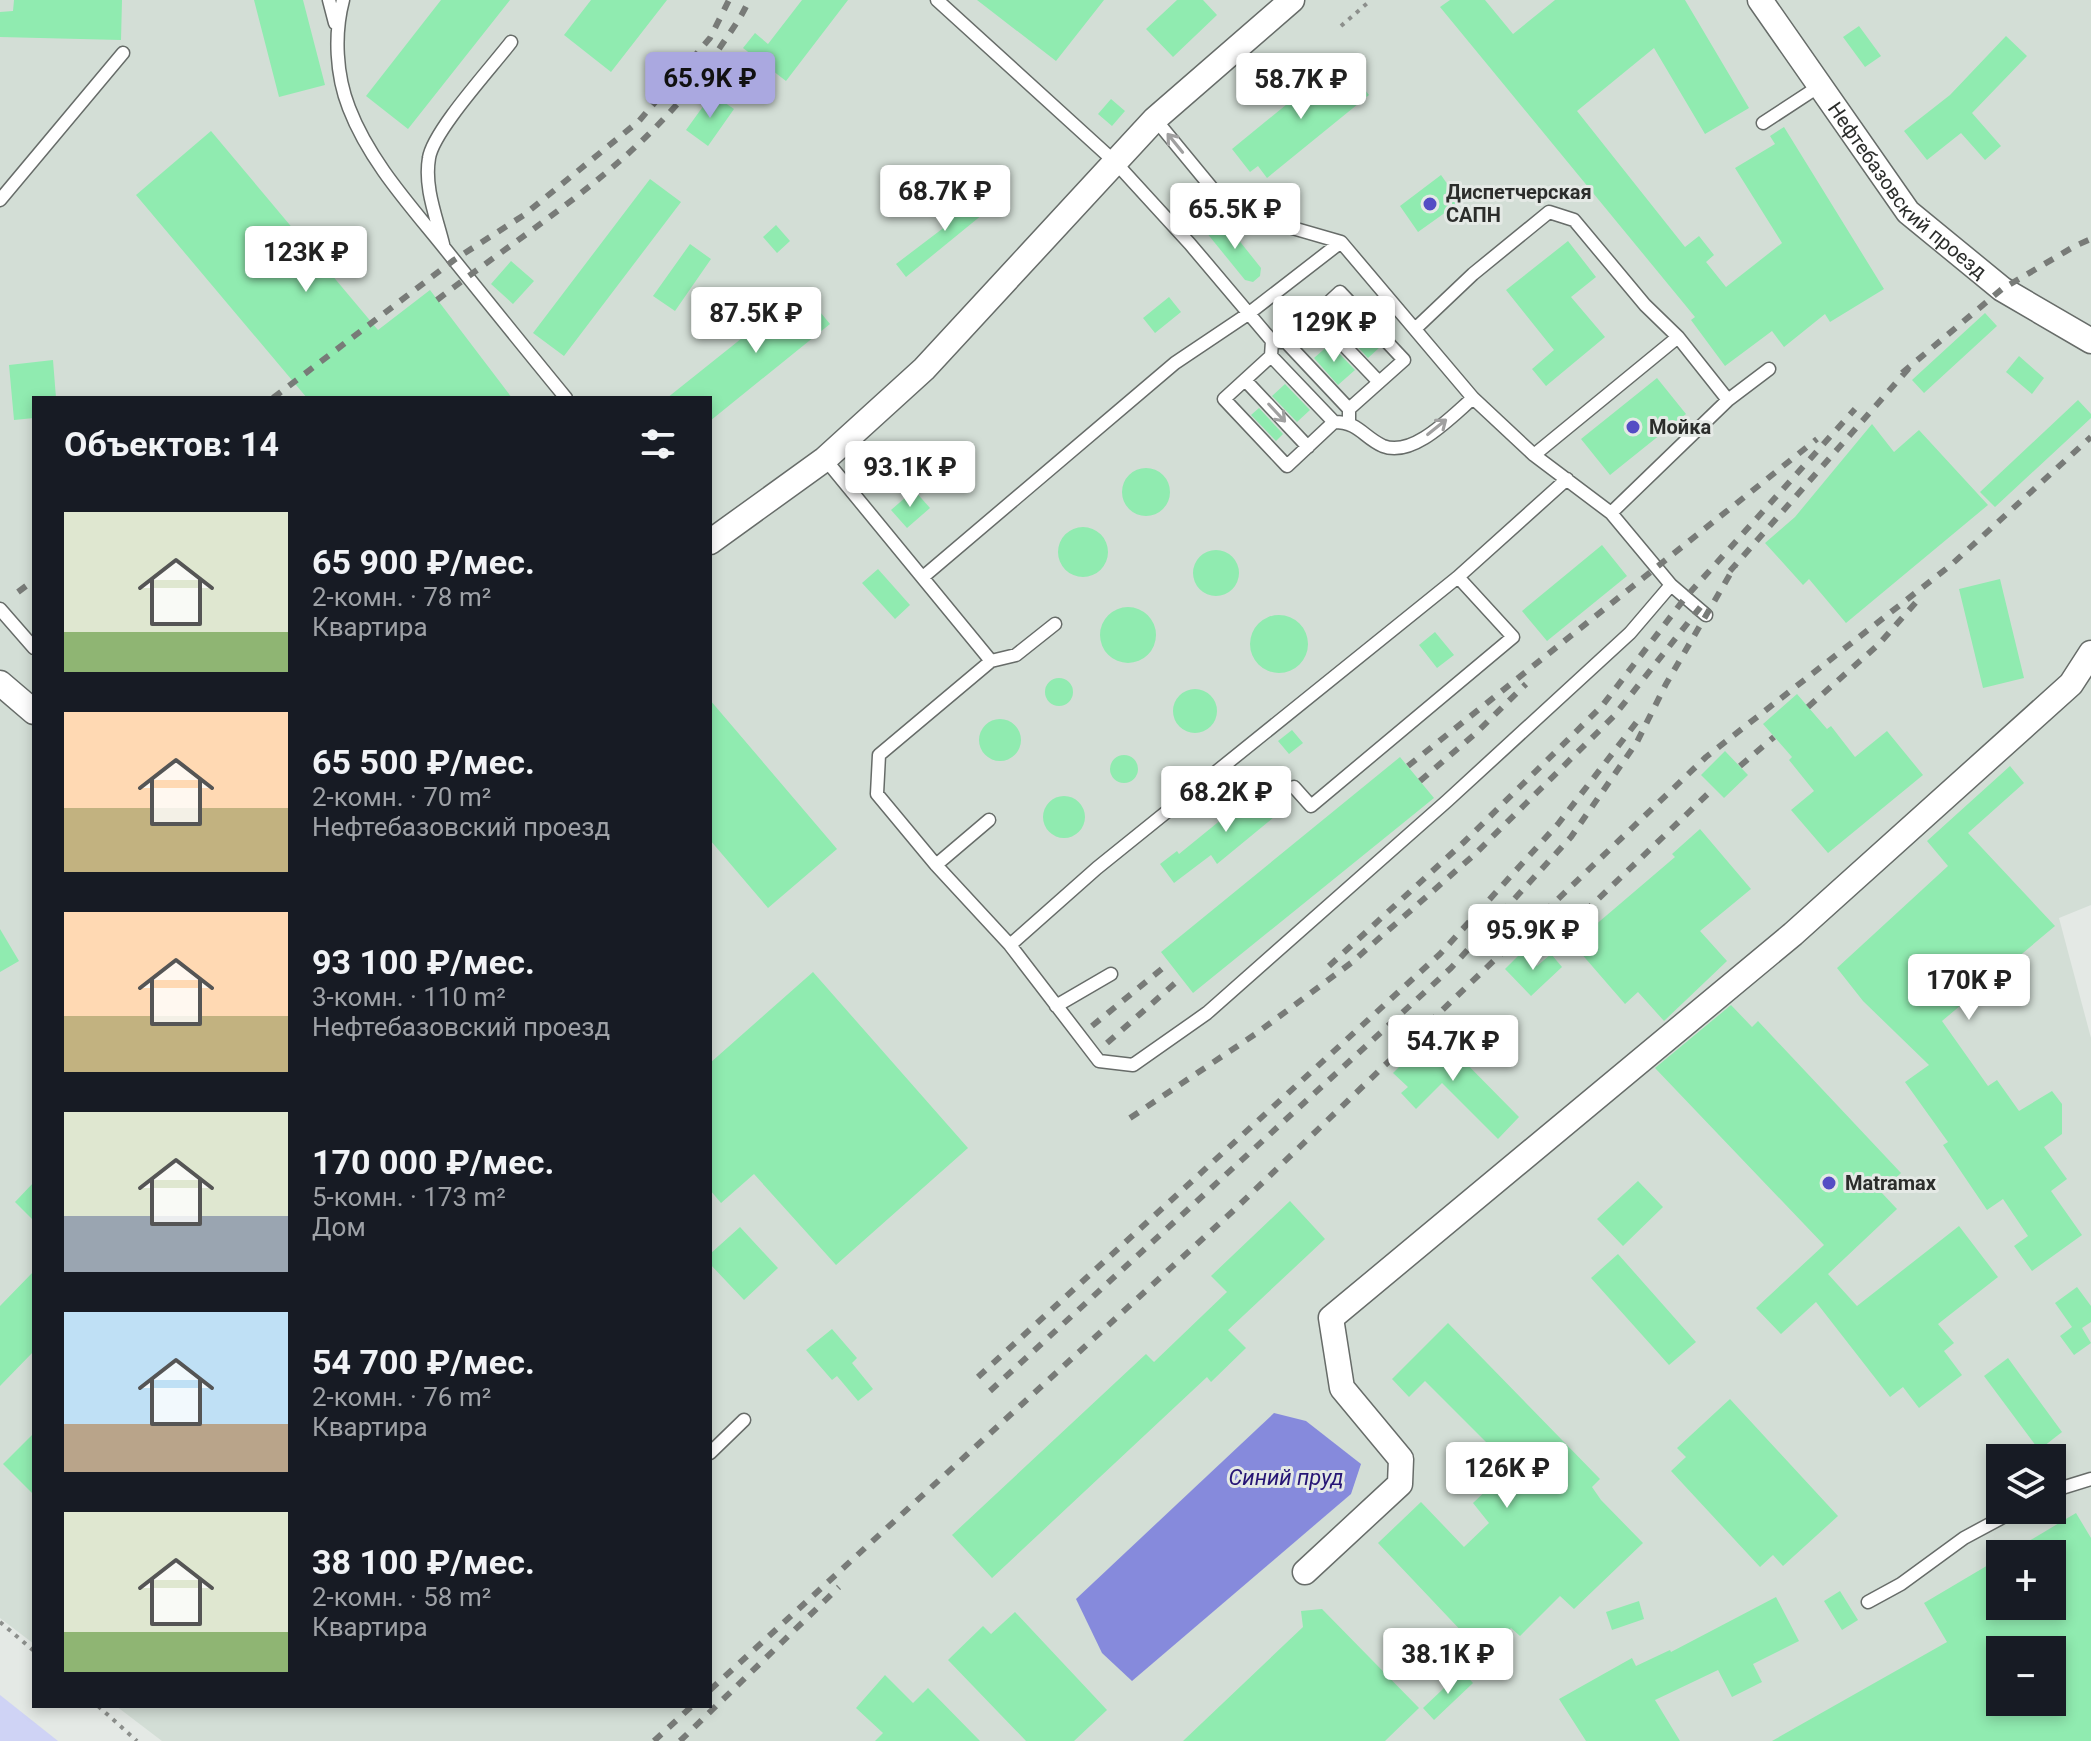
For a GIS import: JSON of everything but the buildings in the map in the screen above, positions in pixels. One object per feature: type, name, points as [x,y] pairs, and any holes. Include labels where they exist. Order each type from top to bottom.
[{"type":"street","points":[[712,541],[825,459],[924,369],[1155,119],[1292,0]]},
{"type":"street","name":"Нефтебазовский проезд","points":[[1760,0],[1908,212],[2002,289],[2091,341]]},
{"type":"street","points":[[1305,1572],[1400,1484],[1401,1459],[1342,1388],[1331,1318],[1793,934],[2071,684],[2091,653]]},
{"type":"street","points":[[4,693],[32,711]]},
{"type":"lane","points":[[329,0],[348,105],[359,130],[390,178],[443,247],[564,396]]},
{"type":"lane","points":[[336,26],[343,0]]},
{"type":"lane","points":[[937,0],[1115,162],[1272,341],[1286,342],[1349,415],[1385,447],[1417,444],[1473,398]]},
{"type":"lane","points":[[443,247],[427,181],[429,155],[444,128],[511,42]]},
{"type":"lane","points":[[0,200],[123,53]]},
{"type":"lane","points":[[1763,123],[1818,87]]},
{"type":"lane","points":[[1155,119],[1230,210],[1341,242],[1473,398],[1534,455],[1611,513],[1671,585],[1706,615]]},
{"type":"lane","points":[[1415,329],[1473,274],[1549,212],[1574,220],[1645,305],[1678,337],[1728,400]]},
{"type":"lane","points":[[923,577],[1175,363],[1248,314],[1341,242]]},
{"type":"lane","points":[[1272,341],[1271,356],[1224,399],[1287,466],[1334,422],[1349,415],[1404,360],[1340,292],[1286,342]]},
{"type":"lane","points":[[1315,315],[1379,382]]},
{"type":"lane","points":[[1534,455],[1678,337]]},
{"type":"lane","points":[[1271,356],[1334,422]]},
{"type":"lane","points":[[1611,513],[1728,400],[1769,369]]},
{"type":"lane","points":[[1245,380],[1308,447]]},
{"type":"lane","points":[[825,459],[991,661]]},
{"type":"lane","points":[[1010,945],[1097,868],[1458,577],[1567,479]]},
{"type":"lane","points":[[1294,787],[1311,806],[1513,637],[1458,577]]},
{"type":"lane","points":[[1055,624],[1016,655],[991,661],[879,755],[877,794],[936,865],[1010,945],[1099,1061],[1133,1065],[1207,1013],[1447,801],[1630,633],[1671,585]]},
{"type":"lane","points":[[0,609],[32,646]]},
{"type":"lane","points":[[936,865],[989,820]]},
{"type":"lane","points":[[1056,1006],[1111,974]]},
{"type":"lane","points":[[712,1451],[744,1420]]},
{"type":"lane","points":[[2066,1487],[2091,1479]]},
{"type":"lane","points":[[1868,1602],[1901,1584],[1964,1538],[1990,1524]]},
{"type":"path","points":[[1341,26],[1371,0]]},
{"type":"path","points":[[0,1622],[32,1649]]},
{"type":"path","points":[[100,1708],[137,1741]]},
{"type":"shaded area","points":[[0,0],[2091,0],[2091,905],[2059,918],[2091,1038],[2091,1741],[162,1741],[119,1708],[712,1708],[712,396],[32,396],[32,1642],[0,1618]]},
{"type":"shaded area","points":[[0,1695],[58,1741],[0,1741]]},
{"type":"water","name":"Синий пруд","points":[[1274,1413],[1306,1421],[1361,1464],[1351,1494],[1132,1681],[1102,1653],[1076,1599]]},
{"type":"railway","points":[[276,396],[454,260],[524,215],[639,121],[710,38],[729,0]]},
{"type":"railway","points":[[437,300],[588,188],[657,126],[717,52],[749,0]]},
{"type":"railway","points":[[1902,373],[2002,289],[2091,239]]},
{"type":"railway","points":[[1730,571],[1910,367]]},
{"type":"railway","points":[[1329,966],[1463,843],[1602,706],[1685,598],[1855,409]]},
{"type":"railway","points":[[712,1688],[1234,1210],[1706,757],[1951,565],[2091,437]]},
{"type":"railway","points":[[1408,766],[1817,439]]},
{"type":"railway","points":[[990,1391],[1451,968],[1571,837],[1637,742],[1666,684],[1736,564]]},
{"type":"railway","points":[[18,592],[32,582]]},
{"type":"railway","points":[[1808,707],[1878,645],[1918,600]]},
{"type":"railway","points":[[1130,1118],[1257,1033],[1351,963],[1475,854],[1614,716],[1702,605]]},
{"type":"railway","points":[[1420,781],[1526,684]]},
{"type":"railway","points":[[978,1377],[1440,954],[1558,824],[1639,719]]},
{"type":"railway","points":[[1740,766],[1774,737]]},
{"type":"railway","points":[[1570,926],[1714,788]]},
{"type":"railway","points":[[1092,1026],[1169,963]]},
{"type":"railway","points":[[1107,1043],[1181,978]]},
{"type":"railway","points":[[680,1741],[839,1587]]},
{"type":"railway","points":[[654,1741],[690,1708]]},
{"type":"place","name":"Диспетчерская САПН","points":[[1430,204]]},
{"type":"place","name":"Мойка","points":[[1633,427]]},
{"type":"place","name":"Matramax","points":[[1829,1183]]}]
